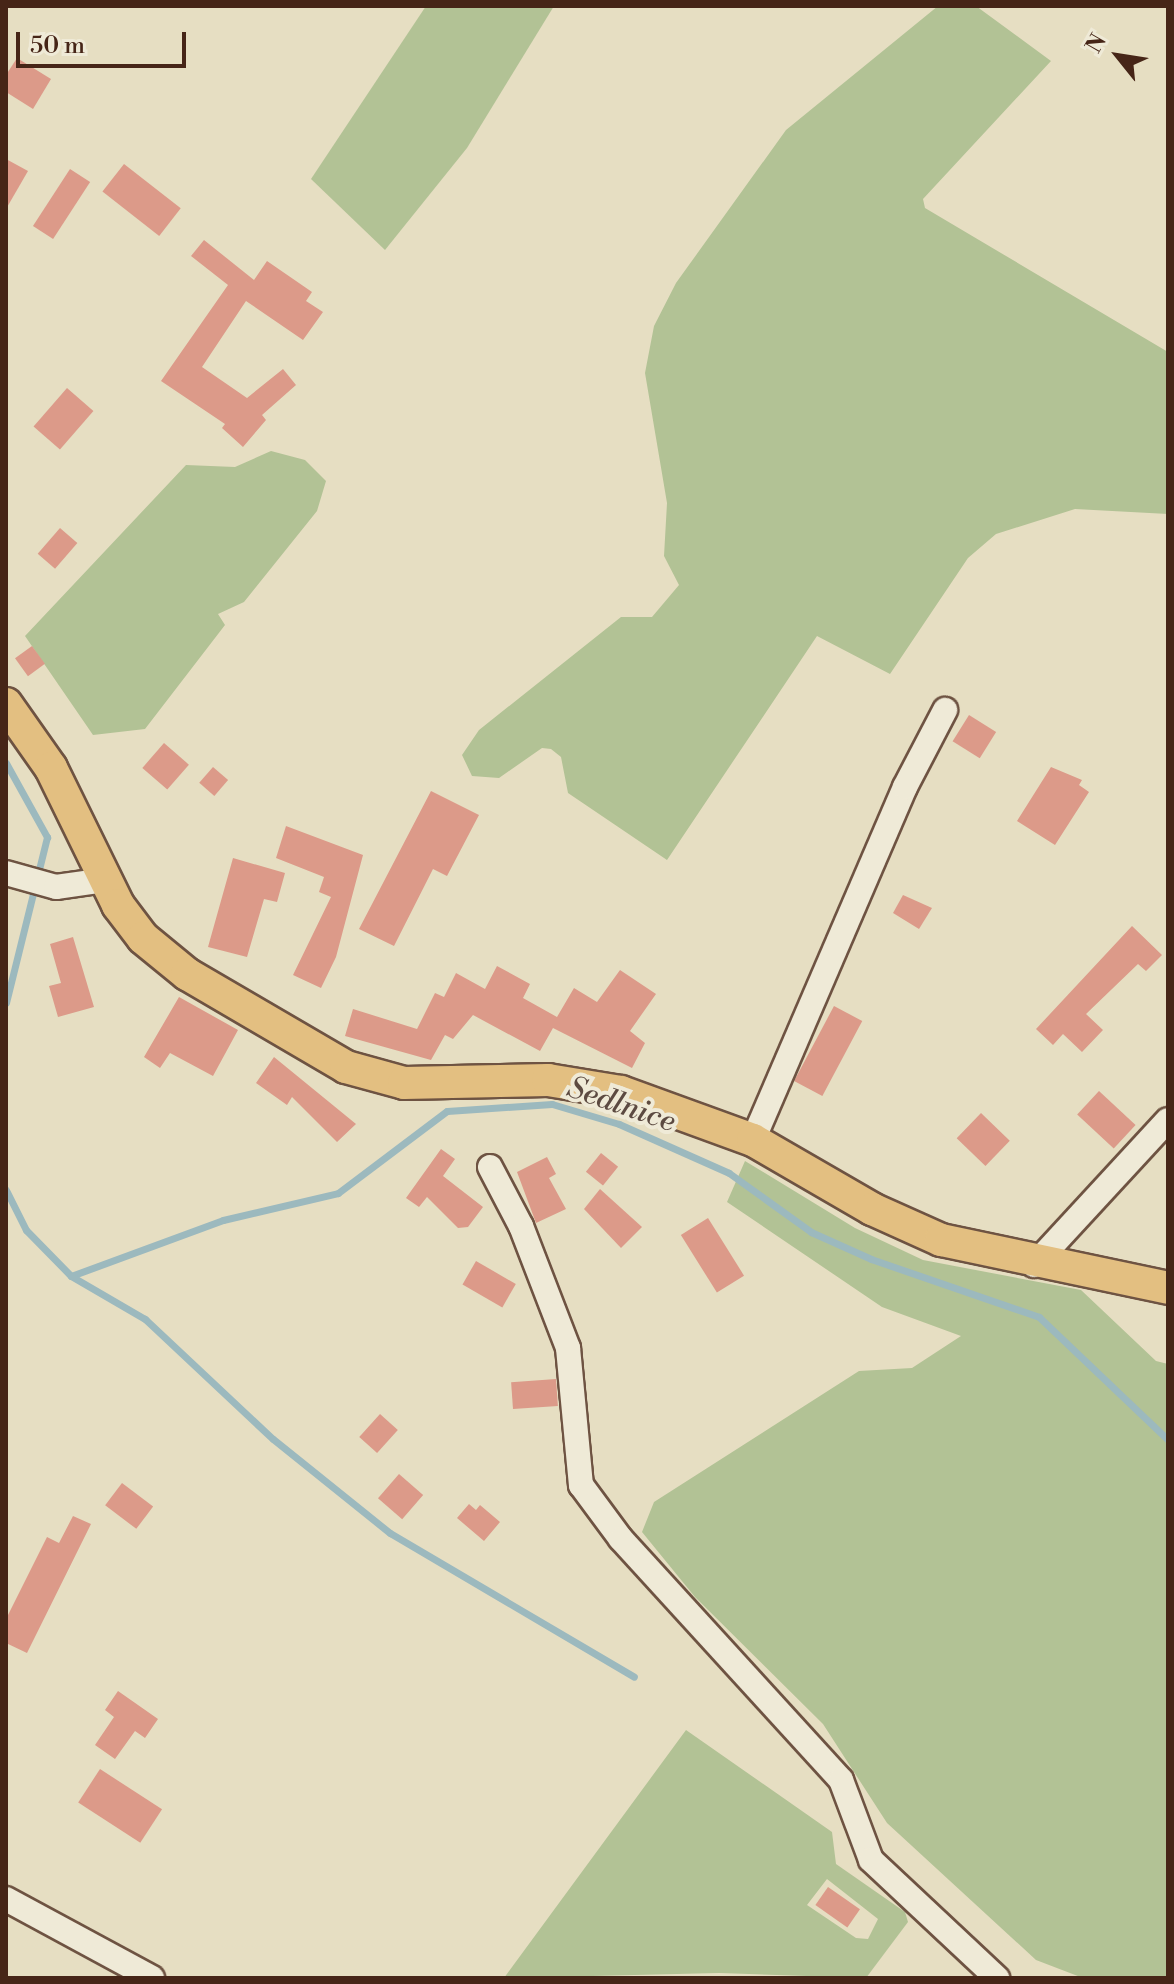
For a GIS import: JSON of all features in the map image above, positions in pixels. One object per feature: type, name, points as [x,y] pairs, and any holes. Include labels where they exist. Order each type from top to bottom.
[{"type":"main road","points":[[6,704],[51,768],[105,880],[132,925],[169,962],[362,1074],[404,1083],[526,1079],[597,1087],[753,1140],[917,1231],[1034,1265],[1168,1288]]},
{"type":"street","points":[[753,1140],[905,787],[945,710]]},
{"type":"street","points":[[11,876],[69,888],[105,880]]},
{"type":"street","points":[[1034,1265],[1168,1120]]},
{"type":"street","points":[[490,1167],[521,1226],[568,1348],[581,1485],[621,1539],[841,1780],[871,1860],[997,1978]]},
{"type":"street","points":[[6,1899],[152,1978]]},
{"type":"green space","points":[[426,6],[554,6],[467,148],[385,250],[311,179]]},
{"type":"green space","points":[[938,6],[976,6],[1051,61],[923,199],[925,208],[1168,352],[1168,514],[1075,509],[996,534],[968,558],[890,674],[817,636],[667,860],[568,793],[561,757],[551,749],[542,748],[499,778],[472,776],[462,755],[479,730],[621,617],[652,617],[679,585],[664,556],[667,503],[645,373],[654,326],[676,283],[786,130]]},
{"type":"green space","points":[[271,451],[305,460],[326,481],[317,511],[244,602],[218,614],[225,625],[145,729],[93,735],[25,636],[186,465],[235,467]]},
{"type":"green space","points":[[745,1161],[855,1228],[923,1260],[1081,1290],[1156,1361],[1168,1364],[1168,1978],[1083,1978],[1036,1960],[887,1823],[823,1724],[695,1597],[642,1532],[654,1502],[859,1371],[912,1368],[961,1336],[882,1307],[727,1202]]},
{"type":"green space","points":[[686,1730],[832,1832],[836,1864],[905,1912],[908,1922],[866,1978],[719,1973],[504,1978]],"holes":[[[827,1879],[878,1919],[868,1939],[856,1938],[807,1905]]]},
{"type":"building","points":[[17,58],[51,79],[33,109],[6,92],[6,75]]},
{"type":"building","points":[[6,159],[28,171],[6,209]]},
{"type":"building","points":[[124,164],[181,208],[159,236],[102,192]]},
{"type":"building","points":[[70,169],[90,182],[53,239],[33,226]]},
{"type":"building","points":[[204,240],[254,280],[267,261],[312,292],[306,301],[323,312],[303,340],[246,301],[202,367],[247,398],[283,369],[296,385],[262,415],[266,420],[243,447],[222,428],[225,424],[161,381],[228,285],[191,256]]},
{"type":"building","points":[[67,388],[93,411],[60,449],[34,426]]},
{"type":"building","points":[[60,528],[77,543],[55,569],[38,554]]},
{"type":"building","points":[[32,646],[45,664],[28,676],[15,658]]},
{"type":"building","points":[[969,715],[996,732],[980,758],[953,741]]},
{"type":"building","points":[[164,743],[189,765],[167,790],[142,768]]},
{"type":"building","points":[[213,767],[228,780],[214,796],[199,783]]},
{"type":"building","points":[[1051,767],[1082,780],[1079,785],[1089,792],[1055,845],[1017,821]]},
{"type":"building","points":[[431,791],[479,815],[447,876],[433,869],[394,946],[359,929]]},
{"type":"building","points":[[286,826],[363,855],[336,957],[321,988],[293,975],[331,897],[319,892],[324,877],[276,858]]},
{"type":"building","points":[[233,858],[285,873],[277,902],[264,899],[247,957],[208,947]]},
{"type":"building","points":[[903,895],[932,908],[919,929],[893,913]]},
{"type":"building","points":[[1132,926],[1162,955],[1146,971],[1138,964],[1086,1014],[1103,1030],[1082,1052],[1063,1034],[1053,1045],[1036,1029]]},
{"type":"building","points":[[73,937],[94,1007],[58,1017],[49,986],[61,983],[50,944]]},
{"type":"building","points":[[497,966],[530,984],[523,998],[557,1017],[574,988],[597,1002],[620,970],[656,994],[630,1031],[645,1043],[632,1068],[553,1028],[540,1051],[473,1015],[453,1039],[445,1035],[431,1060],[345,1036],[353,1009],[417,1029],[435,993],[444,997],[456,973],[485,989]]},
{"type":"building","points":[[179,997],[238,1030],[213,1076],[170,1053],[160,1068],[144,1057]]},
{"type":"building","points":[[834,1006],[862,1021],[822,1096],[794,1081]]},
{"type":"building","points":[[274,1057],[356,1124],[337,1142],[292,1097],[287,1105],[256,1083]]},
{"type":"building","points":[[1099,1091],[1136,1125],[1114,1149],[1077,1114]]},
{"type":"building","points":[[981,1113],[1010,1141],[985,1166],[957,1138]]},
{"type":"building","points":[[441,1149],[455,1159],[443,1176],[483,1207],[468,1227],[458,1228],[427,1197],[419,1207],[406,1198]]},
{"type":"building","points":[[601,1153],[618,1167],[603,1185],[586,1172]]},
{"type":"building","points":[[547,1157],[556,1174],[549,1178],[566,1209],[536,1223],[517,1172]]},
{"type":"building","points":[[600,1189],[642,1227],[621,1248],[584,1209]]},
{"type":"building","points":[[708,1218],[744,1276],[717,1293],[681,1235]]},
{"type":"building","points":[[476,1261],[516,1284],[502,1307],[463,1284]]},
{"type":"building","points":[[556,1379],[558,1406],[513,1409],[511,1382]]},
{"type":"building","points":[[380,1414],[398,1430],[377,1453],[359,1437]]},
{"type":"building","points":[[399,1474],[423,1495],[402,1519],[378,1498]]},
{"type":"building","points":[[122,1483],[153,1506],[136,1529],[105,1505]]},
{"type":"building","points":[[469,1504],[476,1510],[480,1505],[500,1522],[484,1541],[457,1518]]},
{"type":"building","points":[[73,1516],[91,1524],[27,1653],[6,1643],[6,1619],[47,1537],[59,1543]]},
{"type":"building","points":[[118,1691],[158,1719],[145,1738],[135,1731],[115,1759],[95,1745],[114,1717],[105,1710]]},
{"type":"building","points":[[100,1769],[162,1809],[140,1843],[78,1803]]},
{"type":"building","points":[[828,1887],[860,1909],[847,1927],[815,1905]]},
{"type":"waterway","name":"Sedlnice","points":[[6,763],[47,837],[6,1003]]},
{"type":"waterway","name":"Sedlnice","points":[[6,1190],[26,1230],[71,1276],[223,1220],[338,1193],[447,1111],[552,1104],[619,1124],[729,1173],[811,1232],[871,1259],[1039,1317],[1168,1440]]},
{"type":"waterway","points":[[71,1276],[145,1319],[273,1439],[390,1533],[634,1677]]}]
